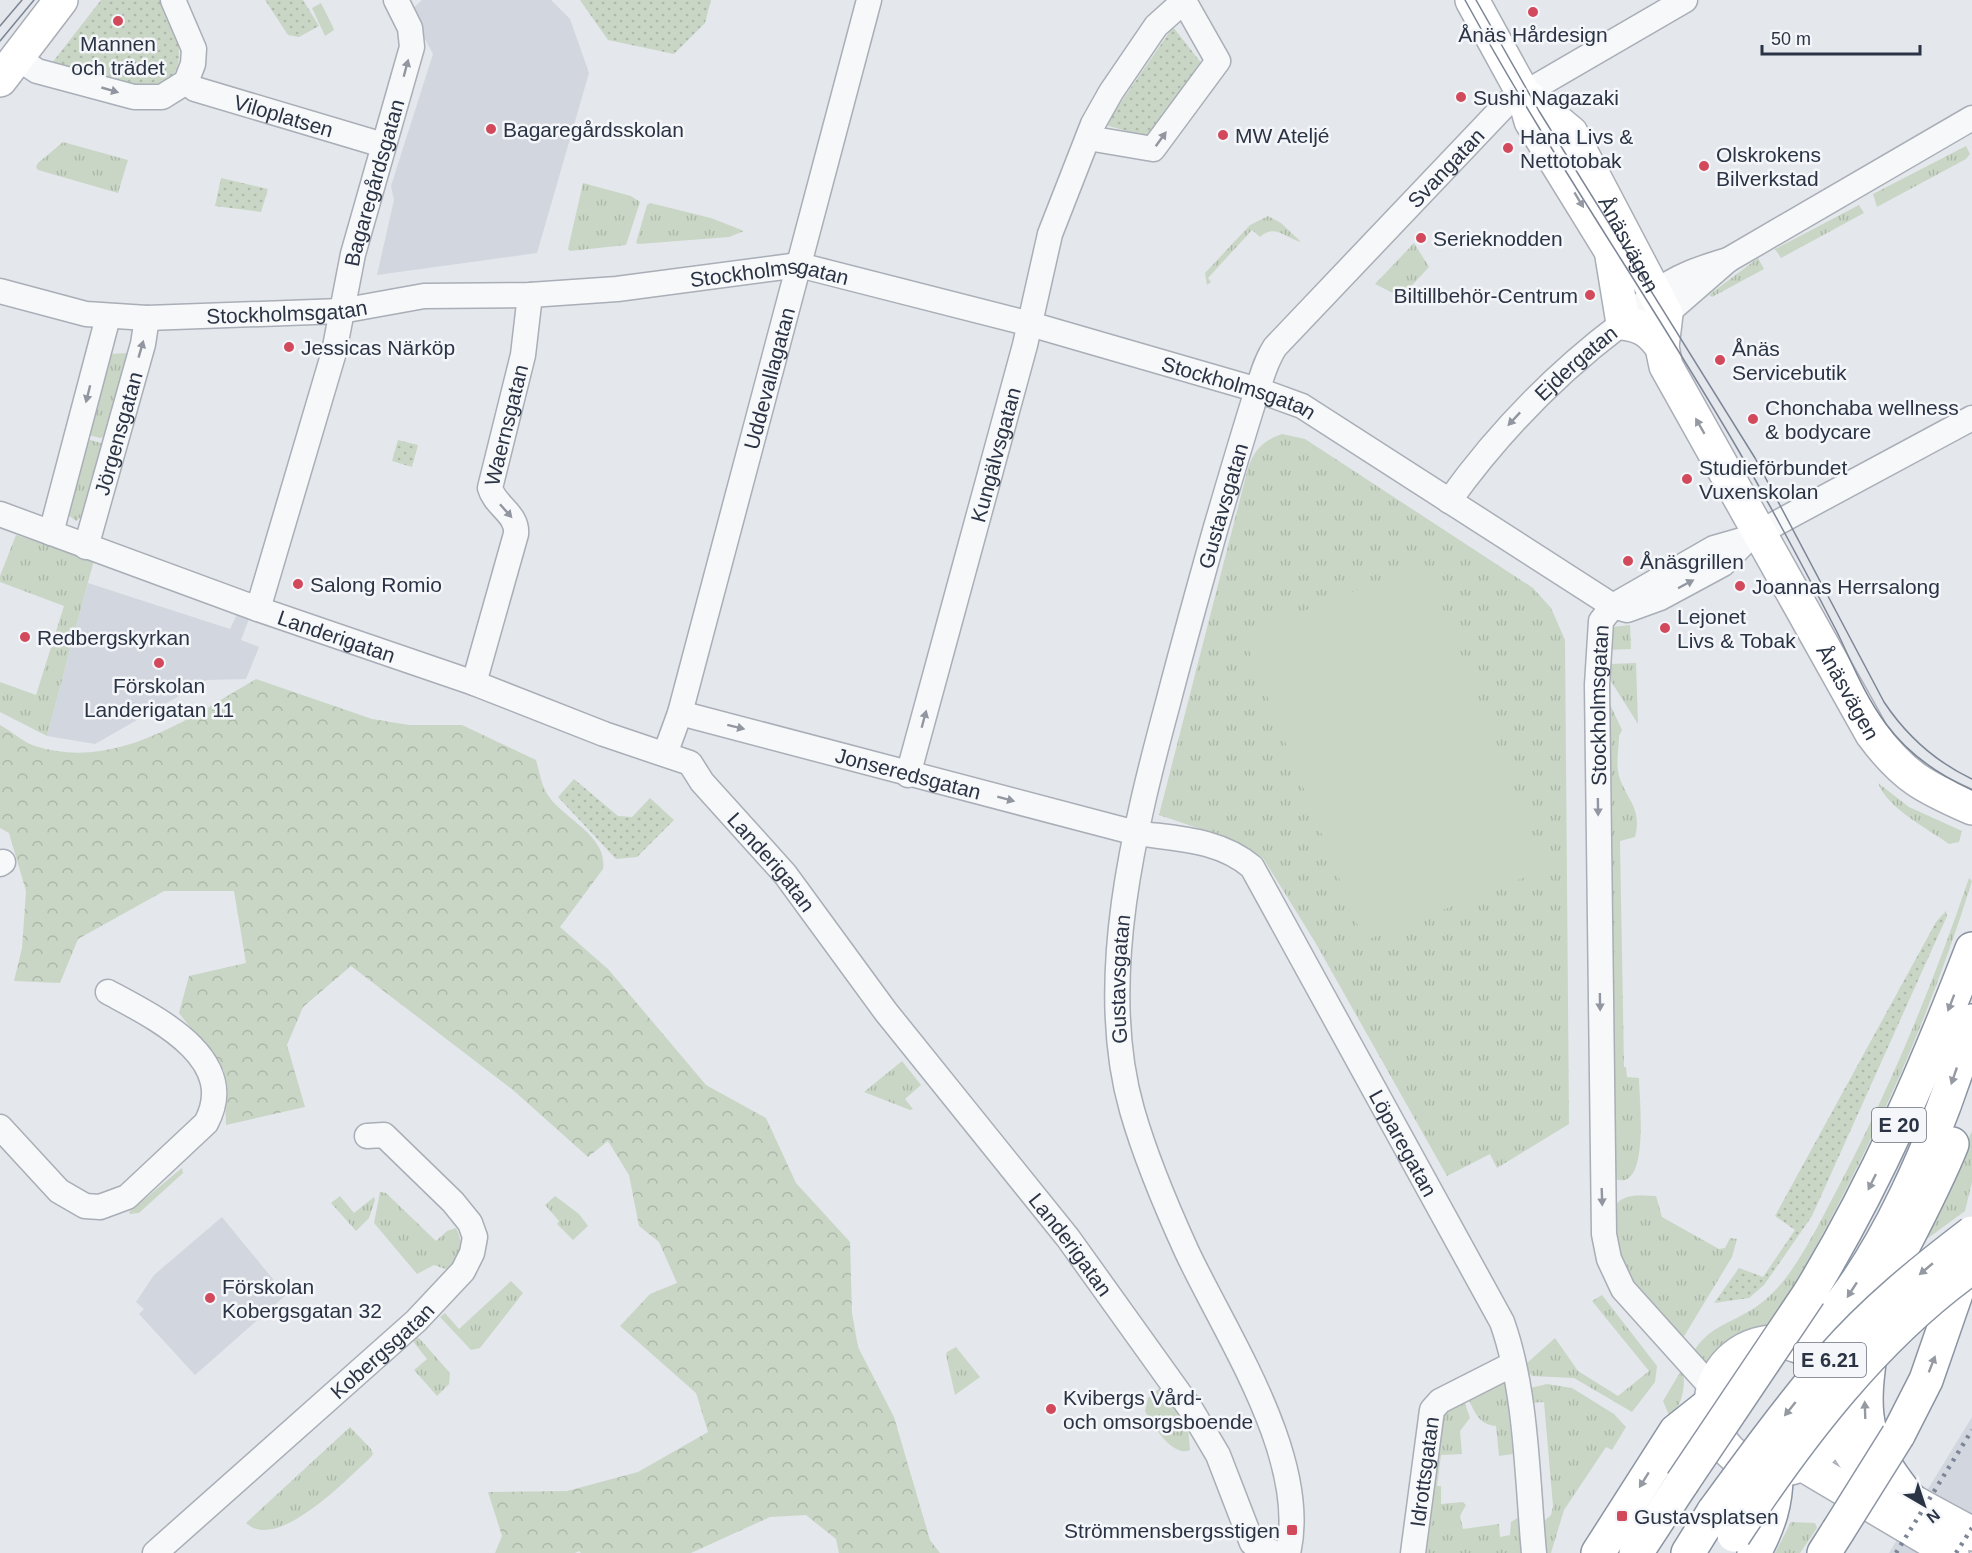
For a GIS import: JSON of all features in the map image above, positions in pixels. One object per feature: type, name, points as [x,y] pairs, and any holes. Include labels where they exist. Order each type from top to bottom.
[{"type":"main road","points":[[8,69],[61,0]]},
{"type":"main road","name":"Ånäsvägen","points":[[1472,0],[1523,93],[1531,121],[1612,256],[1656,302]]},
{"type":"main road","name":"Ånäsvägen","points":[[1523,93],[1571,133],[1656,302],[1666,366],[1754,535],[1872,734],[1906,775],[1927,788],[1972,808]]},
{"type":"main road","name":"Ånäsvägen","points":[[1612,256],[1623,323],[1649,331],[1662,347]]},
{"type":"main road","name":"E 20","points":[[1636,1553],[1809,1294],[1849,1229],[1935,1044],[1972,949]]},
{"type":"main road","points":[[1801,1347],[1842,1305],[1879,1246],[1945,1103],[1972,1021]]},
{"type":"main road","points":[[1731,1538],[1764,1536],[1789,1467],[1822,1448],[1837,1412],[1857,1345],[1880,1291],[1931,1193],[1972,1093]]},
{"type":"main road","name":"E 6.21","points":[[1731,1538],[1771,1432],[1833,1357],[1881,1308],[1972,1233]]},
{"type":"main road","points":[[1831,1542],[1898,1435],[1926,1380],[1972,1246]]},
{"type":"main road","name":"E 6.21","points":[[1688,1553],[1731,1538],[1788,1458],[1856,1372],[1946,1286],[1972,1267]]},
{"type":"main road","points":[[1880,1291],[1867,1371],[1866,1421],[1883,1461],[1909,1498]]},
{"type":"main road","points":[[1598,1553],[1676,1431],[1712,1397],[1724,1367],[1743,1350],[1760,1344],[1778,1342],[1801,1347],[1824,1365],[1832,1378],[1837,1412],[1857,1461],[1909,1498],[1972,1534]]},
{"type":"main road","points":[[1712,1397],[1718,1436],[1730,1453],[1747,1464],[1789,1467],[1952,1553]]},
{"type":"street","points":[[8,69],[37,70],[134,97],[162,97],[186,82],[193,64],[194,49],[173,0]]},
{"type":"street","name":"Bagaregårdsgatan","points":[[258,609],[334,352],[353,254],[412,47],[410,28],[396,0]]},
{"type":"street","name":"Uddevallagatan","points":[[665,754],[680,713],[869,0]]},
{"type":"street","name":"Kungälvsgatan","points":[[908,775],[1030,324],[1050,234],[1088,138],[1124,71],[1156,26],[1185,0],[1218,62],[1153,149],[1088,138]]},
{"type":"street","name":"Svangatan","points":[[1258,390],[1265,363],[1275,347],[1499,110],[1523,93],[1685,0]]},
{"type":"street","name":"Viloplatsen","points":[[186,82],[195,89],[383,145]]},
{"type":"street","name":"Ejdergatan","points":[[1449,501],[1470,471],[1517,415],[1592,347],[1623,323],[1972,118]]},
{"type":"street","name":"Stockholmsgatan","points":[[0,291],[78,312],[108,317],[147,318],[341,311],[424,296],[530,295],[617,289],[799,265],[1030,324],[1258,390],[1302,406],[1612,606],[1601,621],[1597,675],[1604,1234],[1609,1259],[1623,1289],[1712,1397]]},
{"type":"street","name":"Waernsgatan","points":[[474,683],[516,534],[517,527],[511,516],[492,495],[490,488],[523,355],[530,295]]},
{"type":"street","name":"Jörgensgatan","points":[[51,533],[108,317]]},
{"type":"street","name":"Jörgensgatan","points":[[86,547],[143,344],[147,318]]},
{"type":"street","name":"Gustavsgatan","points":[[1258,390],[1197,594],[1154,752],[1136,833],[1119,947],[1118,995],[1120,1033],[1131,1107],[1159,1190],[1259,1396],[1281,1456],[1292,1509],[1292,1530],[1288,1553]]},
{"type":"street","points":[[1612,606],[1714,548],[1754,535],[1972,418]]},
{"type":"street","name":"Landerigatan","points":[[0,514],[258,609],[474,683],[604,734],[690,763],[702,782],[785,874],[886,1012],[1068,1238],[1203,1429],[1218,1455],[1252,1543],[1274,1553]]},
{"type":"street","name":"Jonseredsgatan","points":[[680,713],[752,730],[908,775],[1136,833]]},
{"type":"street","name":"Löparegatan","points":[[1136,833],[1195,841],[1221,848],[1238,856],[1251,867],[1502,1322],[1513,1364],[1521,1414],[1534,1553]]},
{"type":"street","points":[[0,1126],[60,1191],[85,1206],[100,1207],[127,1197],[206,1123],[213,1109],[215,1094],[214,1081],[208,1068],[157,1017],[108,992]]},
{"type":"street","name":"Kobergsgatan","points":[[156,1553],[416,1321],[463,1271],[472,1252],[475,1237],[470,1223],[453,1202],[384,1135],[367,1136]]},
{"type":"street","name":"Idrottsgatan","points":[[1413,1553],[1432,1410],[1440,1401],[1513,1364]]},
{"type":"shaded area","name":"Bagaregårdsskolan","points":[[422,0],[551,0],[570,19],[589,73],[537,253],[377,275],[394,200],[391,186],[433,54],[410,11]]},
{"type":"shaded area","name":"Förskolan Landerigatan 11","points":[[88,583],[230,629],[237,614],[249,619],[241,640],[259,647],[246,679],[207,680],[95,744],[47,736]]},
{"type":"shaded area","name":"Förskolan Kobergsgatan 32","points":[[222,1217],[286,1295],[195,1375],[139,1314],[144,1309],[136,1302],[154,1275]]},
{"type":"shaded area","points":[[1972,1417],[1972,1553],[1889,1553]]},
{"type":"green space","points":[[101,0],[162,0],[178,41],[177,66],[172,77],[161,85],[145,90],[52,63]]},
{"type":"green space","points":[[265,0],[303,0],[319,26],[299,37],[288,35]]},
{"type":"green space","points":[[580,0],[711,0],[705,23],[674,54],[608,40]]},
{"type":"green space","points":[[321,3],[334,30],[325,36],[312,8]]},
{"type":"green space","points":[[1173,27],[1202,64],[1149,137],[1105,125]]},
{"type":"green space","points":[[63,142],[128,160],[118,193],[38,170],[36,167],[38,163]]},
{"type":"green space","points":[[1966,146],[1970,154],[1966,159],[1877,207],[1873,194]]},
{"type":"green space","points":[[221,178],[268,189],[261,212],[215,206]]},
{"type":"green space","points":[[583,183],[631,196],[640,202],[626,245],[570,251],[568,249]]},
{"type":"green space","points":[[650,203],[711,218],[744,231],[729,237],[639,244],[636,243],[647,205]]},
{"type":"green space","points":[[1859,205],[1864,213],[1781,258],[1775,249]]},
{"type":"green space","points":[[1268,216],[1281,223],[1301,242],[1275,231],[1265,233],[1260,237],[1252,230],[1208,278],[1211,282],[1207,285],[1205,273],[1250,225]]},
{"type":"green space","points":[[1414,243],[1429,267],[1401,297],[1375,284]]},
{"type":"green space","points":[[1758,258],[1764,269],[1712,297],[1709,295]]},
{"type":"green space","points":[[128,353],[107,436],[100,438],[89,435],[109,354]]},
{"type":"green space","points":[[1282,434],[1305,439],[1533,588],[1551,608],[1565,640],[1569,1124],[1497,1168],[1490,1154],[1447,1176],[1315,942],[1263,858],[1230,839],[1159,815],[1248,468],[1260,446]]},
{"type":"green space","points":[[87,439],[104,444],[84,514],[76,521],[68,515]]},
{"type":"green space","points":[[398,440],[418,445],[412,467],[392,461]]},
{"type":"green space","points":[[16,535],[94,560],[47,736],[0,712],[0,682],[36,695],[64,606],[0,582],[0,576]]},
{"type":"green space","points":[[1425,563],[1546,869],[1364,941],[1243,635]]},
{"type":"green space","points":[[1630,625],[1631,649],[1606,650],[1613,627]]},
{"type":"green space","points":[[1636,663],[1638,724],[1607,675],[1610,664]]},
{"type":"green space","points":[[256,679],[372,719],[409,725],[462,725],[536,760],[546,792],[591,836],[603,857],[603,869],[560,927],[608,969],[706,1085],[766,1118],[796,1183],[850,1242],[852,1313],[858,1347],[894,1417],[930,1540],[940,1553],[839,1553],[836,1539],[806,1515],[770,1517],[691,1553],[581,1553],[579,1551],[575,1553],[495,1553],[502,1536],[488,1492],[567,1491],[638,1472],[708,1432],[696,1393],[620,1326],[650,1294],[677,1283],[659,1242],[639,1226],[629,1175],[608,1141],[588,1157],[513,1090],[351,966],[303,1007],[287,1045],[305,1107],[226,1125],[224,1071],[179,1013],[189,976],[246,963],[234,891],[164,891],[78,939],[60,983],[14,981],[22,948],[26,891],[9,833],[0,828],[0,725],[35,746],[65,752],[94,752],[123,746],[179,724]]},
{"type":"green space","points":[[1609,702],[1622,730],[1619,736],[1617,763],[1619,774],[1637,819],[1635,837],[1620,841],[1624,1067],[1626,1067],[1627,1077],[1639,1078],[1641,1123],[1638,1159],[1633,1173],[1625,1180],[1613,1178]]},
{"type":"green space","points":[[574,779],[618,816],[632,817],[650,798],[674,820],[637,857],[616,859],[558,797]]},
{"type":"green space","points":[[1878,783],[1909,807],[1962,831],[1959,842],[1949,844],[1899,810]]},
{"type":"green space","points":[[1969,878],[1972,881],[1952,941],[1908,1056],[1884,1112],[1829,1222],[1768,1330],[1749,1332],[1732,1339],[1717,1349],[1705,1364],[1694,1351],[1699,1344],[1710,1333],[1751,1310],[1774,1292],[1796,1264],[1816,1229],[1895,1069],[1927,994]]},
{"type":"green space","points":[[1946,911],[1947,916],[1812,1216],[1764,1285],[1749,1298],[1714,1303],[1739,1268],[1763,1277],[1795,1230],[1775,1216],[1936,922]]},
{"type":"green space","points":[[902,1061],[921,1085],[905,1099],[913,1109],[910,1110],[864,1092]]},
{"type":"green space","points":[[1972,1131],[1972,1182],[1965,1211],[1924,1241]]},
{"type":"green space","points":[[182,1168],[183,1173],[139,1213],[130,1214],[129,1212]]},
{"type":"green space","points":[[380,1192],[386,1193],[436,1241],[447,1231],[456,1228],[461,1245],[456,1260],[448,1270],[434,1265],[417,1274],[374,1223]]},
{"type":"green space","points":[[340,1196],[354,1213],[374,1197],[369,1218],[356,1231],[331,1203]]},
{"type":"green space","points":[[555,1196],[579,1214],[588,1226],[573,1240],[557,1224],[559,1221],[545,1205]]},
{"type":"green space","points":[[1631,1196],[1656,1196],[1662,1217],[1719,1249],[1725,1248],[1730,1238],[1737,1239],[1732,1257],[1683,1338],[1638,1293],[1619,1259],[1613,1210],[1616,1204]]},
{"type":"green space","points":[[511,1281],[523,1293],[480,1348],[471,1350],[440,1317],[445,1313],[459,1329]]},
{"type":"green space","points":[[1602,1295],[1657,1366],[1655,1382],[1632,1412],[1574,1378],[1532,1376],[1527,1370],[1527,1363],[1555,1338],[1578,1371],[1618,1396],[1649,1371],[1592,1301]]},
{"type":"green space","points":[[419,1338],[450,1373],[449,1384],[437,1396],[414,1370],[427,1359],[412,1340]]},
{"type":"green space","points":[[956,1347],[980,1377],[955,1395],[946,1355]]},
{"type":"green space","points":[[1682,1369],[1684,1381],[1682,1395],[1677,1407],[1669,1415],[1663,1401]]},
{"type":"green space","points":[[1503,1381],[1506,1387],[1513,1454],[1499,1456],[1496,1426],[1480,1419],[1466,1394]]},
{"type":"green space","points":[[1547,1384],[1572,1388],[1614,1414],[1626,1427],[1612,1450],[1606,1447],[1564,1510],[1551,1553],[1540,1553],[1543,1522],[1551,1515],[1553,1506],[1544,1402],[1530,1403],[1530,1388]]},
{"type":"green space","points":[[1159,1389],[1163,1390],[1188,1428],[1190,1450],[1183,1451],[1170,1445],[1158,1432],[1145,1411],[1148,1398]]},
{"type":"green space","points":[[1462,1395],[1470,1418],[1460,1431],[1462,1454],[1441,1455],[1437,1486],[1441,1486],[1441,1504],[1463,1502],[1466,1505],[1460,1516],[1463,1529],[1499,1524],[1500,1537],[1510,1535],[1511,1522],[1519,1517],[1522,1553],[1422,1553],[1437,1420]]},
{"type":"green space","points":[[350,1427],[373,1454],[346,1481],[293,1521],[275,1528],[259,1530],[246,1523]]},
{"type":"green space","points":[[1791,1522],[1815,1523],[1817,1528],[1800,1553],[1775,1553]]},
{"type":"tram line","points":[[0,26],[22,0]]},
{"type":"tram line","points":[[0,41],[34,0]]},
{"type":"tram line","points":[[1465,0],[1531,114],[1737,448],[1801,562],[1878,713],[1914,754],[1948,778],[1972,790]]},
{"type":"tram line","points":[[1476,0],[1539,111],[1755,458],[1884,702],[1902,726],[1934,756],[1972,779]]},
{"type":"railway","points":[[1896,1553],[1972,1430]]},
{"type":"railway","points":[[1956,1553],[1972,1528]]},
{"type":"place","name":"Ånäs Hårdesign","points":[[1533,12]]},
{"type":"place","name":"Mannen och trädet","points":[[118,21]]},
{"type":"place","name":"Sushi Nagazaki","points":[[1461,97]]},
{"type":"place","name":"Bagaregårdsskolan","points":[[491,129]]},
{"type":"place","name":"MW Ateljé","points":[[1223,135]]},
{"type":"place","name":"Hana Livs & Nettotobak","points":[[1508,148]]},
{"type":"place","name":"Olskrokens Bilverkstad","points":[[1704,166]]},
{"type":"place","name":"Serieknodden","points":[[1421,238]]},
{"type":"place","name":"Biltillbehör-Centrum","points":[[1590,295]]},
{"type":"place","name":"Jessicas Närköp","points":[[289,347]]},
{"type":"place","name":"Ånäs Servicebutik","points":[[1720,360]]},
{"type":"place","name":"Chonchaba wellness & bodycare","points":[[1753,419]]},
{"type":"place","name":"Studieförbundet Vuxenskolan","points":[[1687,479]]},
{"type":"place","name":"Ånäsgrillen","points":[[1628,561]]},
{"type":"place","name":"Salong Romio","points":[[298,584]]},
{"type":"place","name":"Joannas Herrsalong","points":[[1740,586]]},
{"type":"place","name":"Lejonet Livs & Tobak","points":[[1665,628]]},
{"type":"place","name":"Redbergskyrkan","points":[[25,637]]},
{"type":"place","name":"Förskolan Landerigatan 11","points":[[159,663]]},
{"type":"place","name":"Förskolan Kobergsgatan 32","points":[[210,1298]]},
{"type":"place","name":"Kvibergs Vård- och omsorgsboende","points":[[1051,1409]]},
{"type":"place","name":"Gustavsplatsen","points":[[1622,1516]]},
{"type":"place","name":"Strömmensbergsstigen","points":[[1292,1530]]}]
